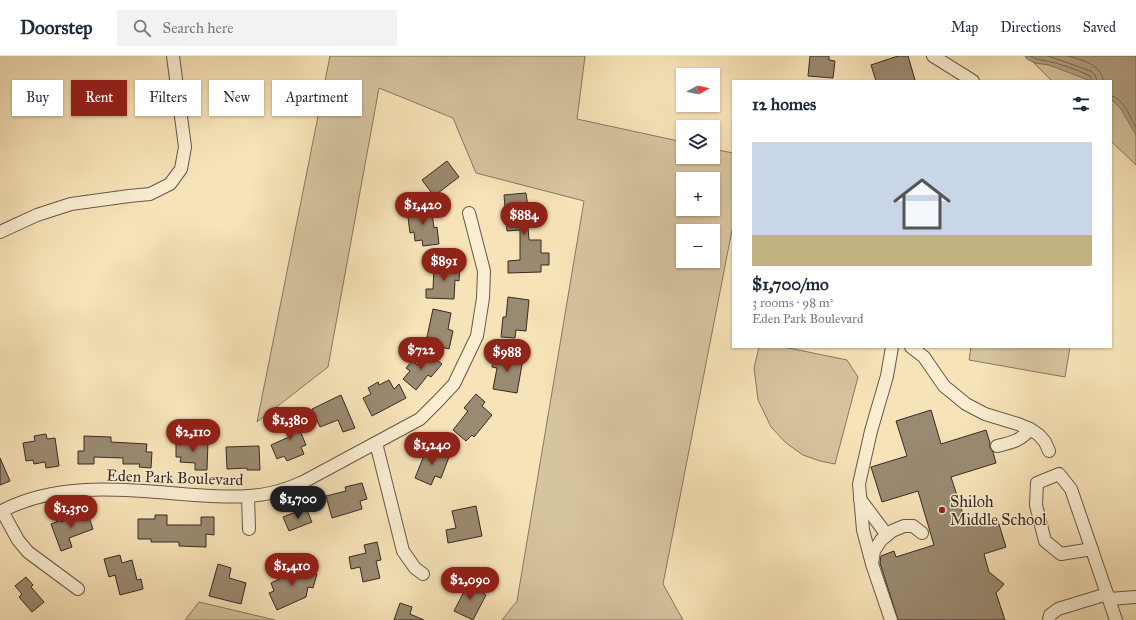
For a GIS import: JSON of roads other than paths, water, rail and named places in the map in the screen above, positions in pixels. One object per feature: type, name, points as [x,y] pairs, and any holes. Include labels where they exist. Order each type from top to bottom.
[{"type":"street","points":[[0,232],[37,215],[71,204],[150,194],[170,184],[182,169],[185,147],[173,56]]},
{"type":"street","points":[[934,56],[971,80]]},
{"type":"street","name":"Eden Park Boulevard","points":[[1,511],[29,499],[52,493],[75,490],[108,490],[232,497],[260,495],[285,489],[305,481],[420,418],[454,384],[477,336],[483,298],[484,271],[469,213]]},
{"type":"street","points":[[891,620],[872,564],[863,530],[859,484],[871,431],[888,376],[892,348]]},
{"type":"street","points":[[914,348],[925,352],[944,386],[966,404],[985,414],[1018,424],[1030,430],[1045,442],[1049,451]]},
{"type":"street","points":[[997,446],[1018,440],[1026,435],[1030,430]]},
{"type":"street","points":[[376,443],[403,551],[415,568],[423,574]]},
{"type":"street","points":[[1092,549],[1061,554],[1044,541],[1036,505],[1037,483],[1059,474],[1071,489],[1092,549],[1116,620]]},
{"type":"street","points":[[248,496],[249,529]]},
{"type":"street","points":[[860,499],[887,535]]},
{"type":"street","points":[[1,511],[18,540],[28,552],[78,589]]},
{"type":"street","points":[[872,564],[874,551],[881,540],[892,531],[904,526],[913,526],[922,532]]},
{"type":"street","points":[[1049,620],[1050,615],[1058,609],[1108,597],[1136,597]]},
{"type":"water","points":[[1025,56],[1136,56],[1136,135],[1121,109],[1112,100],[1112,80],[1088,80],[1049,65],[1035,63],[1027,59]]},
{"type":"place","name":"Shiloh Middle School","points":[[942,510]]}]
